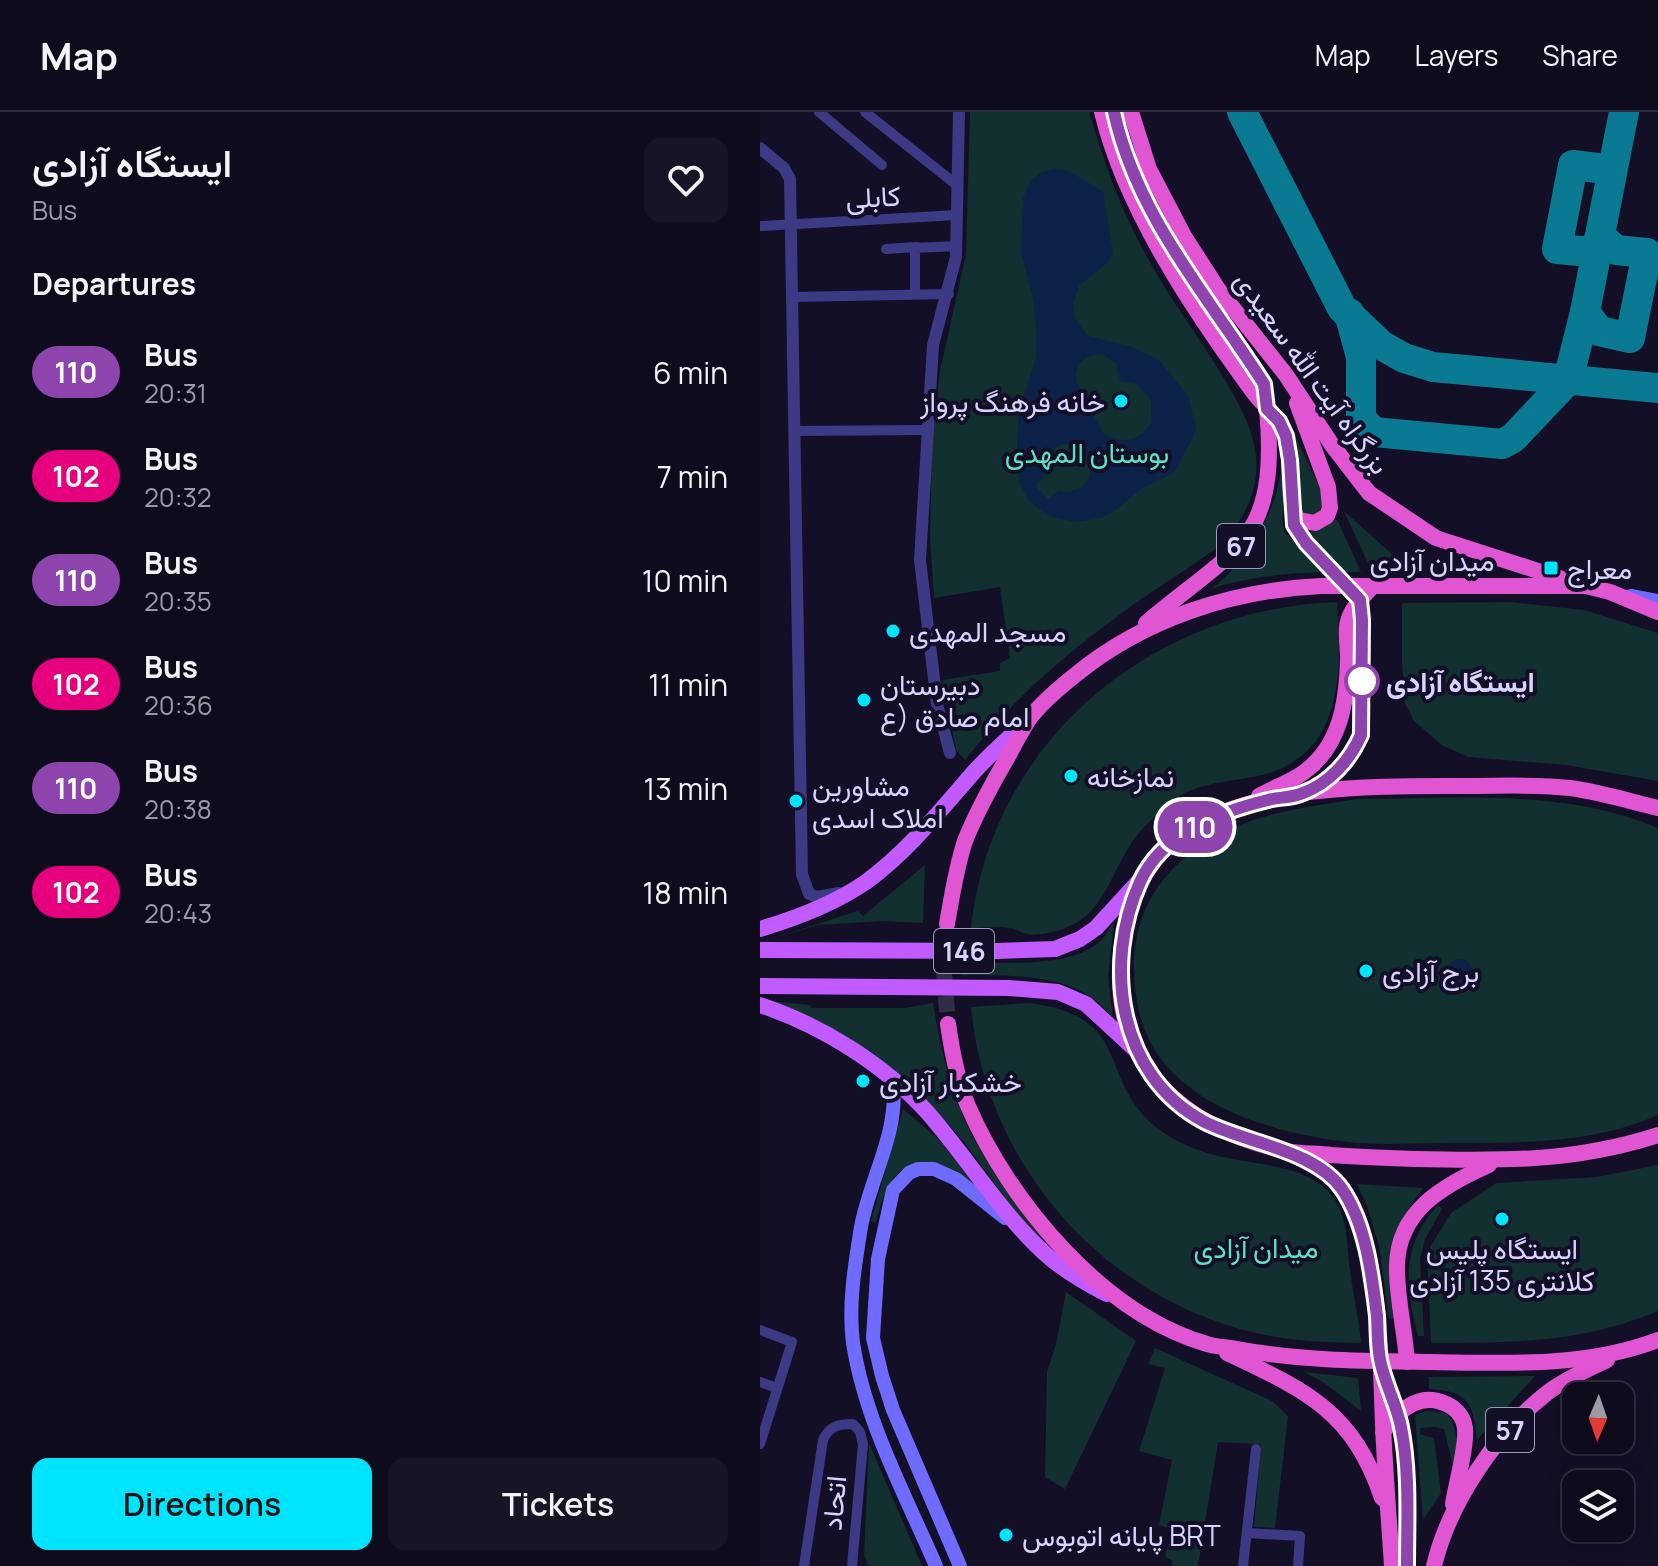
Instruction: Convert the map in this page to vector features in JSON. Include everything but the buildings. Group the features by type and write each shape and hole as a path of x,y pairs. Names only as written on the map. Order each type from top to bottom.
{"highway":[{"name":"بزرگراه آیت الله سعیدی","path":"1102,112 1131,196 1154,239 1243,379 1279,421 1286,436 1290,460 1294,514 1307,524 1322,521 1327,516 1330,508 1328,487 1286,375"},
{"name":"بزرگراه آیت الله سعیدی","path":"1131,112 1149,169 1184,236 1218,289 1286,375 1332,445 1369,493 1436,538 1586,586"},
{"name":"67","path":"1130,637 1174,599 1202,581 1243,544 1262,506 1268,483 1267,409"},
{"path":"1373,586 1348,620 1344,706 1339,727 1318,758 1303,773 1179,836 1157,855 1141,879 1130,905 1120,961 1126,1017 1139,1053 1160,1087 1201,1120 1236,1136 1288,1151 1365,1158 1496,1162 1570,1156 1631,1144 1658,1135"},
{"name":"میدان آزادی","path":"947,924 965,842 1030,719 1082,669 1130,637 1185,612 1287,588 1586,586 1610,592 1658,612"},
{"path":"1231,810 1271,799 1369,786 1568,788 1658,808"},
{"path":"948,1024 953,1057 967,1104 991,1152 1036,1218 1121,1302 1157,1323 1295,1385 1346,1427 1373,1471 1389,1519"},
{"path":"1288,1151 1328,1174 1341,1188 1355,1216 1366,1253 1380,1362 1392,1566"},
{"path":"1407,1362 1397,1269 1403,1236 1413,1218 1436,1192 1496,1162"},
{"path":"1208,1344 1313,1361 1536,1363 1623,1352 1658,1340"},
{"name":"57","path":"1434,1566 1451,1517 1486,1457 1547,1393 1623,1352"},
{"path":"1383,1432 1395,1416 1416,1401 1435,1400 1457,1410 1465,1429 1451,1517"}],"main road":[{"path":"1610,592 1658,601"},
{"path":"760,929 820,907 854,889 889,864 991,754 1030,719"},
{"name":"146","path":"760,950 1055,949 1080,939 1096,928 1141,879"},
{"name":"146","path":"760,986 1009,988 1058,992 1086,1004 1139,1053"},
{"path":"760,1005 823,1034 892,1079 926,1110 1025,1233"},
{"path":"892,1079 895,1104 892,1122 861,1225 853,1286 853,1340 868,1403 936,1566"},
{"path":"960,1566 893,1410 873,1338 875,1280 882,1231 893,1190 909,1173 927,1168 941,1171 956,1179 1025,1233 1070,1272 1121,1302"},
{"path":"861,1225 882,1231"},
{"path":"896,1473 918,1465"}],"street":[{"path":"819,112 882,165"},
{"path":"865,112 958,186"},
{"path":"950,753 937,704 920,560 933,345 949,294 957,246 959,112"},
{"path":"760,148 788,173 803,879 806,892 813,896 854,889"},
{"name":"کابلی","path":"760,226 957,215"},
{"path":"886,249 957,246"},
{"path":"915,294 914,252 917,247"},
{"path":"792,297 949,294"},
{"path":"795,431 926,430"},
{"path":"760,1330 792,1342 761,1437"},
{"path":"760,1382 777,1388"},
{"name":"اتحاد","path":"804,1566 826,1433 836,1425 853,1424 860,1432 863,1444 852,1566"},
{"path":"1243,1566 1256,1449"},
{"path":"1247,1533 1300,1536 1298,1566"}],"green space":[{"name":"بوستان المهدی","path":"970,112 1089,112 1113,184 1136,236 1160,280 1238,403 1255,448 1256,470 1252,494 1241,518 1223,543 1100,629 1058,663 1000,719 965,760 956,750 942,680 1000,671 1000,663 1010,658 1000,587 934,598 930,538 932,436 940,371 966,254"},
{"path":"1292,429 1323,495 1319,516 1303,514 1298,502 1299,466"},
{"path":"1282,467 1286,501 1282,517 1284,532 1326,572 1267,576 1210,589 1231,571 1262,527 1276,493"},
{"path":"1344,511 1414,574 1372,572"},
{"path":"1337,519 1361,572 1339,572 1304,535"},
{"path":"1337,602 1337,685 1321,734 1305,753 1283,768 1191,790 1173,801 1138,834 1092,910 1064,929 1037,935 1004,927 971,928 985,860 1011,799 1047,744 1093,697 1146,658 1205,629 1270,610"},
{"path":"1509,602 1584,610 1658,633 1658,781 1566,765 1469,757 1443,746 1414,721 1405,703 1402,603"},
{"path":"1509,798 1548,801 1622,815 1658,828 1658,1115 1608,1132 1555,1140 1358,1143 1294,1133 1249,1119 1209,1100 1168,1068 1145,1032 1135,987 1134,959 1138,933 1157,888 1191,853 1238,826 1281,812 1357,799"},
{"path":"925,865 923,923 883,921 818,925 771,939 858,911 863,916"},
{"path":"1114,922 1108,977 1113,1019 1099,1003 1064,984 1023,977 961,975 961,962 1036,962 1074,955 1103,938"},
{"path":"760,1000 810,1005 811,1008 905,1008 933,1003 954,1094 967,1124 1002,1185 1057,1256 1025,1225 964,1142 924,1097 899,1075"},
{"name":"میدان آزادی","path":"1030,1003 1063,1010 1086,1022 1110,1052 1138,1109 1164,1133 1206,1152 1305,1175 1327,1190 1343,1218 1361,1343 1300,1340 1240,1329 1187,1310 1138,1283 1094,1249 1056,1209 1024,1164 998,1115 981,1063 971,1007"},
{"path":"903,1109 936,1137 1001,1211 934,1164 921,1162 910,1164 893,1178 882,1200 876,1223 871,1221"},
{"path":"1658,1165 1658,1311 1601,1330 1546,1339 1431,1343 1427,1252 1451,1213 1496,1183 1597,1177"},
{"path":"1357,1184 1423,1188 1402,1222 1392,1249 1390,1279 1393,1318 1389,1319 1379,1246"},
{"path":"1438,1205 1442,1209 1425,1239 1420,1259 1424,1336 1418,1336 1410,1300 1409,1267 1417,1236"},
{"path":"1066,1292 1136,1341 1065,1489 1045,1477 1047,1372"},
{"path":"1155,1348 1272,1401 1288,1416 1275,1528 1254,1527 1261,1444 1218,1442 1198,1566 1172,1566 1172,1560 1165,1557 1172,1529 1159,1525 1172,1460 1139,1451 1165,1368 1148,1364"},
{"path":"1304,1372 1358,1378 1361,1411 1323,1382"},
{"path":"1535,1376 1477,1440 1471,1408 1466,1401 1453,1393 1429,1389 1429,1377"},
{"path":"1427,1411 1446,1413 1451,1419 1456,1433 1456,1448 1454,1471 1444,1429 1420,1428 1420,1434 1434,1438 1441,1493 1423,1520 1415,1415"},
{"path":"869,1443 922,1566 869,1566 864,1555"}],"water":[{"path":"1055,169 1069,171 1103,192 1113,253 1107,263 1079,286 1073,304 1075,318 1088,336 1132,347 1159,360 1188,396 1196,428 1173,473 1142,488 1116,510 1101,518 1076,522 1048,516 1028,500 1019,482 1016,460 1019,410 1036,358 1037,338 1033,299 1021,252 1023,198 1031,180 1042,172","holes":["1101,354 1116,363 1120,381 1137,384 1151,400 1151,422 1142,434 1130,440 1103,433 1093,414 1095,399 1086,395 1077,381 1076,374 1084,360","1063,444 1081,448 1090,463 1090,473 1082,487 1068,492 1059,491 1048,499 1037,484 1045,476 1048,456"]},
{"path":"1460,959 1469,962 1472,971 1469,980 1460,983 1451,980 1448,971 1451,962"}],"taxiway":[{"path":"1242,112 1342,308 1381,345 1404,358 1433,367 1658,388"},
{"path":"1349,313 1361,357 1361,419 1374,432 1502,444 1513,438 1568,380 1585,312 1624,112"},
{"path":"1585,312 1599,331 1630,338 1647,253 1616,250 1601,237 1591,252 1557,249 1573,165 1605,169"}],"tunnel":[{"path":"947,924 944,972 948,1024"}],"bus line":[{"name":"110","path":"1114,112 1142,194 1155,219 1174,253 1264,384 1267,409 1279,421 1286,436 1294,525 1306,543 1360,600 1362,620 1361,735 1354,752 1328,778 1302,794 1231,810 1190,829 1157,855 1141,879 1130,905 1120,961 1122,999 1139,1053 1160,1087 1179,1104 1201,1120 1236,1136 1288,1151 1328,1174 1341,1188 1355,1216 1366,1253 1380,1362 1401,1427 1407,1566"}],"place":[{"name":"خانه فرهنگ پرواز","path":"1121,401"},
{"name":"معراج","path":"1551,568"},
{"name":"مسجد المهدی","path":"893,631"},
{"name":"ایستگاه آزادی","path":"1362,681"},
{"name":"دبیرستان امام صادق (ع","path":"864,700"},
{"name":"نمازخانه","path":"1071,776"},
{"name":"مشاورین املاک اسدی","path":"796,801"},
{"name":"برج آزادی","path":"1366,971"},
{"name":"خشکبار آزادی","path":"863,1081"},
{"name":"ایستگاه پلیس کلانتری 135 آزادی","path":"1502,1219"},
{"name":"پایانه اتوبوس BRT","path":"1006,1535"}]}
